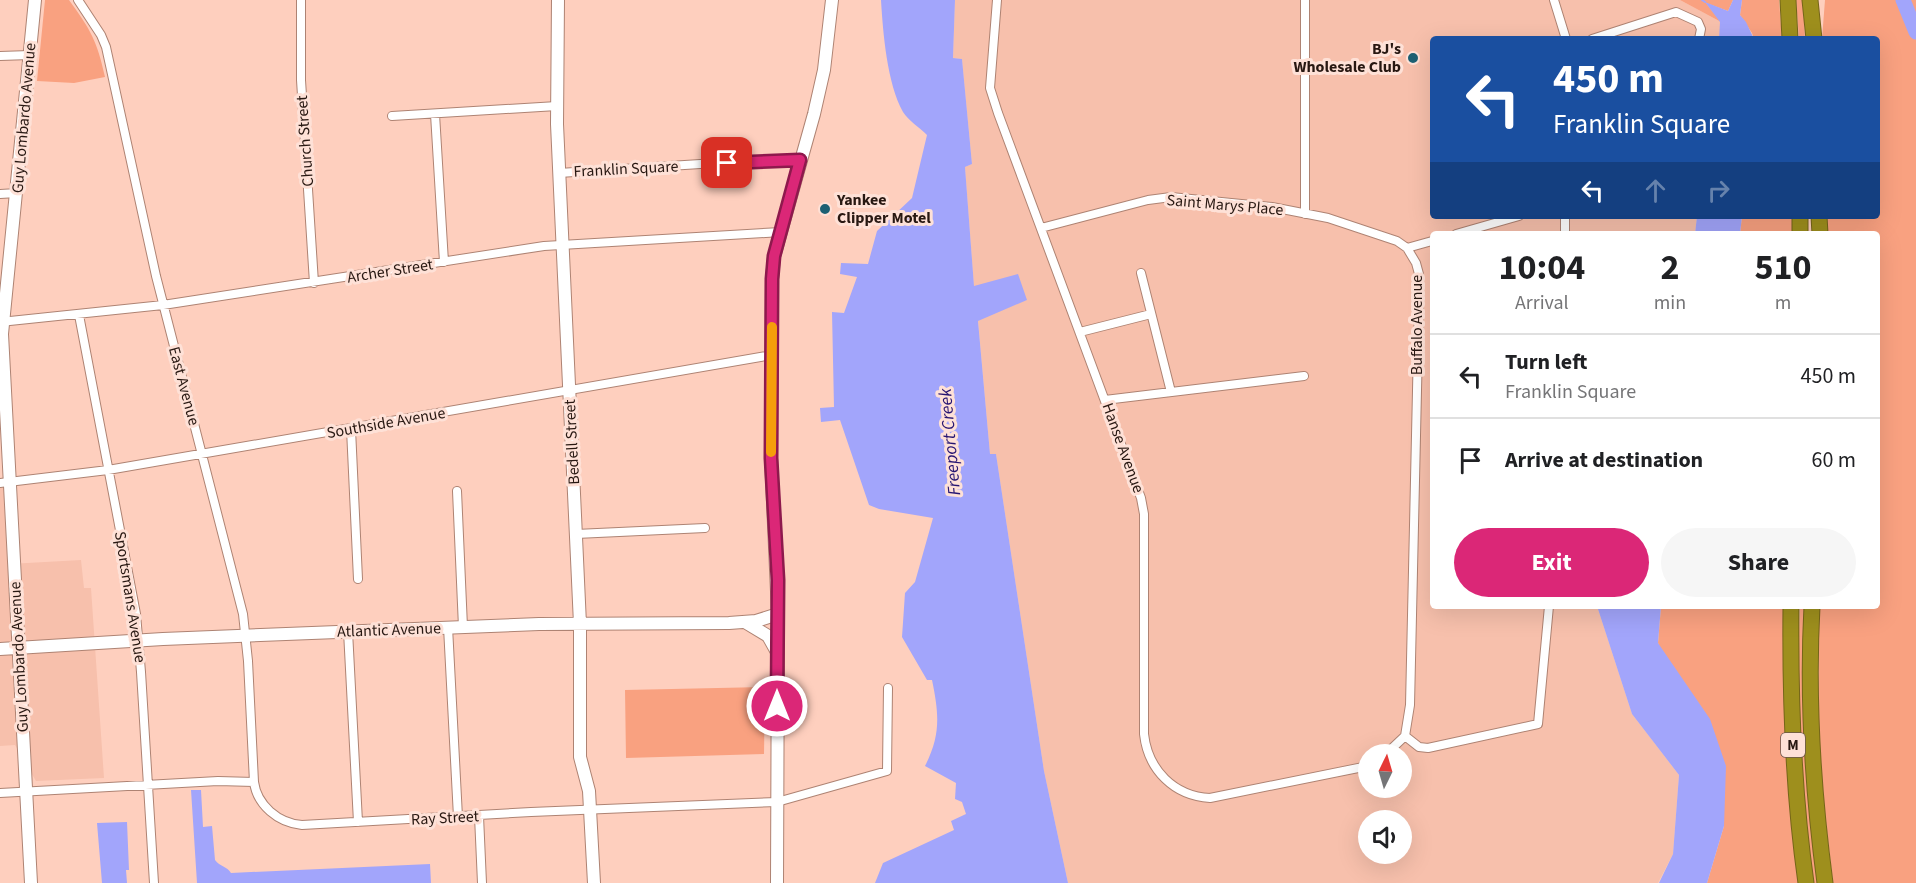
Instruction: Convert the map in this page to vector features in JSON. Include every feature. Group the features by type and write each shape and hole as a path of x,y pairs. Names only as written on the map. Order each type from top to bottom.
{"highway":[{"path":"1788,0 1790,36"},
{"path":"1810,0 1813,34"},
{"path":"1813,34 1820,0"},
{"name":"M","path":"1791,609 1790,654 1794,763 1806,883"},
{"name":"M","path":"1812,609 1810,671 1812,731 1825,883"}],"street":[{"name":"Guy Lombardo Avenue","path":"31,883 19,648 5,483 2,322 35,0"},
{"name":"East Avenue","path":"78,0 101,34 106,46 163,306 243,614 254,782"},
{"name":"Church Street","path":"301,0 301,80 314,283"},
{"name":"Bedell Street","path":"558,0 557,106 580,624 580,757 589,791 594,883"},
{"path":"777,883 778,614 771,458 772,279 774,256 824,70 832,0"},
{"name":"Hanse Avenue","path":"997,0 990,88 1136,479 1144,514 1144,734 1148,754 1163,778 1176,789 1202,798 1227,796 1358,768"},
{"path":"1305,0 1305,214 1328,218 1397,241 1407,248 1430,242"},
{"path":"1554,0 1565,36"},
{"path":"1601,36 1676,12 1698,22 1701,29 1699,36"},
{"path":"0,56 30,55"},
{"path":"392,116 557,106"},
{"path":"435,114 444,262"},
{"name":"Franklin Square","path":"559,173 800,160"},
{"path":"0,194 17,193"},
{"name":"Saint Marys Place","path":"1041,228 1148,200 1171,197 1272,207 1305,214"},
{"path":"1466,231 1508,219"},
{"name":"Archer Street","path":"2,322 163,306 544,246 781,232"},
{"name":"Buffalo Avenue","path":"1405,736 1410,705 1419,300 1419,274 1416,263 1407,248"},
{"path":"1141,273 1171,392"},
{"path":"1080,332 1151,314"},
{"name":"Sportsmans Avenue","path":"79,315 136,614 154,883"},
{"name":"Southside Avenue","path":"5,483 108,470 772,355"},
{"path":"1105,400 1304,376"},
{"path":"351,429 358,579"},
{"path":"457,491 463,627"},
{"path":"576,534 705,528"},
{"path":"1397,744 1405,736 1419,747 1428,748 1538,724 1549,609"},
{"name":"Atlantic Avenue","path":"0,649 138,640 448,627 744,622 778,614"},
{"path":"744,622 763,631 778,654"},
{"path":"448,627 458,817"},
{"path":"348,631 358,822"},
{"name":"Ray Street","path":"254,782 259,800 275,815 286,821 302,825 777,802 887,771 888,688"},
{"path":"0,793 218,781 254,782"},
{"path":"479,816 482,883"}],"shaded area":[{"path":"45,0 69,0 92,36 105,77 74,83 37,81"},
{"path":"955,0 1680,0 1721,22 1719,36 1430,36 1430,219 1697,219 1695,231 1430,231 1430,609 1598,609 1632,714 1679,775 1673,854 1658,883 1068,883 1044,771 996,454 990,454 978,320 1026,300 974,287 965,167 972,164 962,59 953,58"},
{"path":"1680,0 1733,0 1728,11 1706,3 1721,22"},
{"path":"1742,0 1779,0 1782,36 1753,36 1740,15"},
{"path":"1796,0 1803,0 1805,36 1799,36"},
{"path":"1825,0 1916,0 1916,883 1833,883 1821,779 1818,706 1819,609 1880,609 1880,231 1827,231 1827,219 1880,219 1880,36 1822,36"},
{"path":"1742,219 1793,219 1793,231 1740,231"},
{"path":"5,487 9,564 81,560 84,588 91,588 104,778 36,781 15,745 0,746 0,488"},
{"path":"1661,609 1785,609 1787,745 1798,883 1707,883 1724,826 1658,643"},
{"path":"1800,609 1805,609 1819,883 1813,883 1804,814 1798,675"},
{"path":"765,687 764,754 626,758 625,690"}],"water":[{"name":"Freeport Creek","path":"881,0 955,0 953,58 962,59 972,164 965,167 974,286 1018,274 1027,300 978,321 990,454 996,454 1044,771 1068,883 875,883 883,863 954,830 951,821 966,814 962,802 955,799 956,783 925,766 934,744 937,724 932,680 927,680 902,637 905,593 915,582 933,518 879,509 869,505 840,420 821,422 820,408 834,407 832,312 844,313 857,277 840,274 841,263 868,264 877,231 912,198 927,135 905,115 893,87 887,58"},
{"path":"1733,0 1742,0 1740,15 1753,36 1719,36 1720,22 1705,2 1728,11"},
{"path":"1697,219 1742,219 1740,231 1695,231"},
{"path":"1598,609 1661,609 1658,643 1710,719 1726,766 1724,826 1707,883 1659,883 1673,854 1679,775 1632,714"},
{"path":"191,790 201,790 203,827 212,826 215,860 231,873 430,864 431,883 197,883"},
{"path":"127,822 129,870 126,870 127,883 102,883 97,823"}],"waterway":[{"path":"1903,0 1916,32"}],"slow traffic":[{"path":"771,452 772,327"}],"place":[{"name":"BJ's Wholesale Club","path":"1413,58"},
{"name":"Yankee Clipper Motel","path":"825,209"}],"route":[{"path":"727,163 800,160 774,256 772,279 771,458 778,580 777,706"}]}
